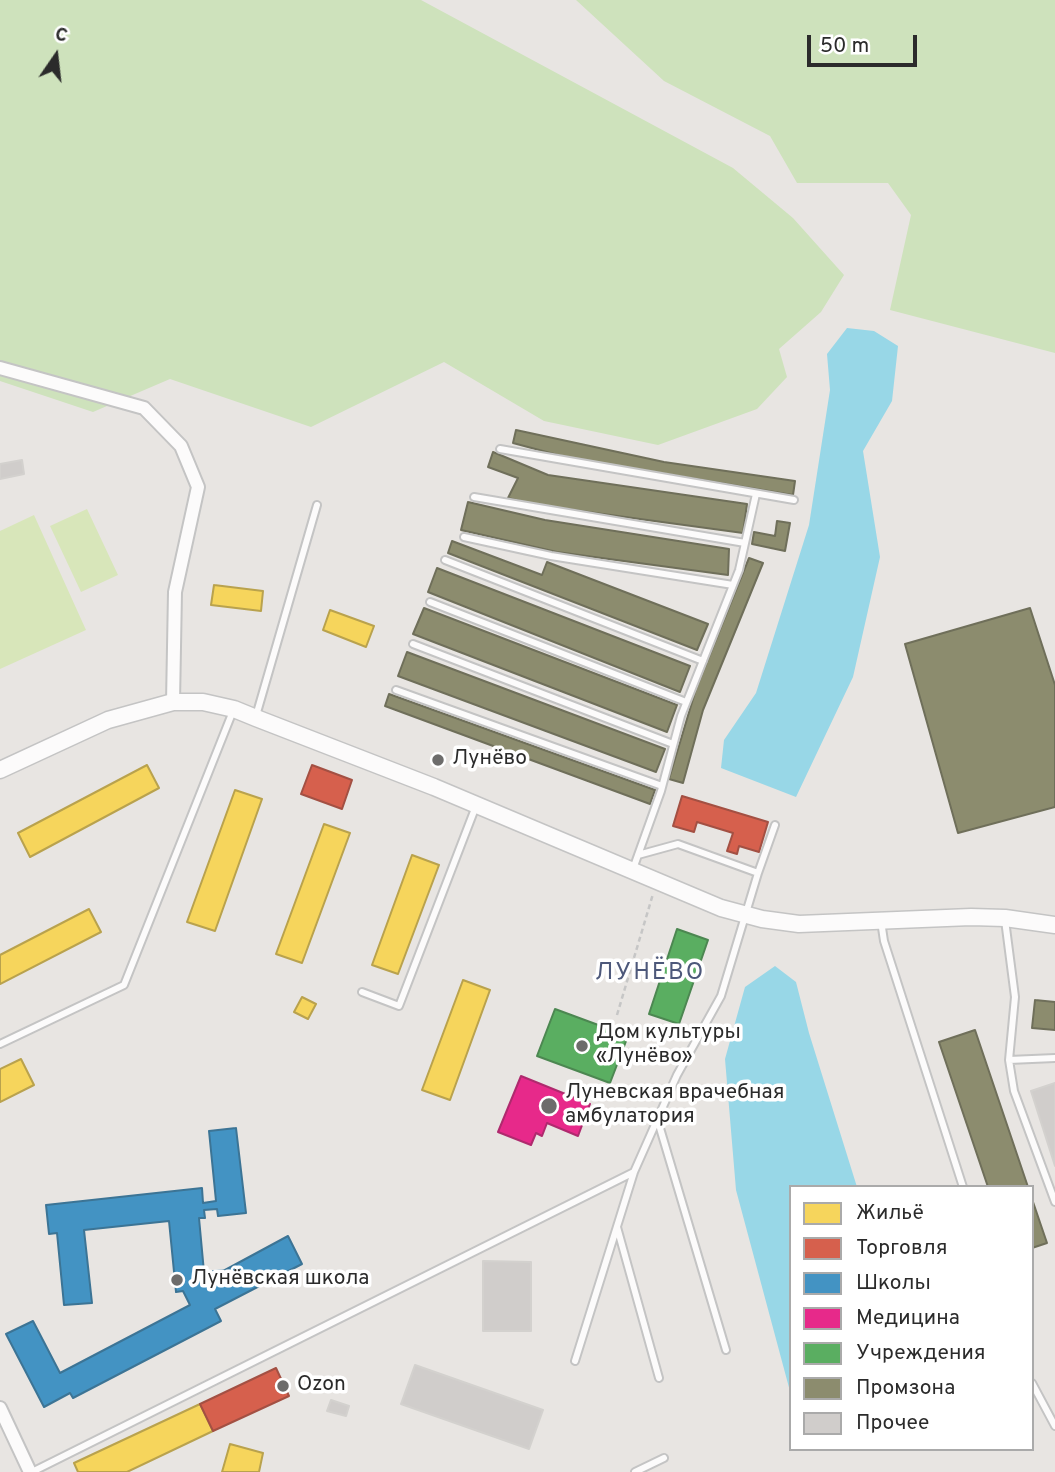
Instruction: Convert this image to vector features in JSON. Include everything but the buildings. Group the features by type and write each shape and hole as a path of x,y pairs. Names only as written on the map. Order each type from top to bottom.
{"street":[{"path":"0,368 144,408 181,446 198,487 175,592 173,702"},
{"path":"0,770 108,720 173,702 203,702 234,709 476,806 635,863 657,882 744,915 799,923 971,916 1055,925"},
{"path":"0,1408 31,1472"}],"lane":[{"path":"500,449 794,500"},
{"path":"635,863 662,786 686,702 733,585 756,494"},
{"path":"474,497 745,543"},
{"path":"256,718 317,505"},
{"path":"464,537 551,556 733,585"},
{"path":"445,560 703,661"},
{"path":"430,602 686,702"},
{"path":"413,644 673,744"},
{"path":"396,690 662,786"},
{"path":"0,1044 124,985 234,709"},
{"path":"362,992 399,1006 476,806"},
{"path":"575,1361 634,1172 677,1075 721,996 744,915 775,825"},
{"path":"635,863 678,844 758,873"},
{"path":"1005,918 1015,997 1009,1060 1014,1091 1055,1202"},
{"path":"880,920 884,941 962,1185"},
{"path":"1009,1060 1055,1058"},
{"path":"657,1118 726,1350"},
{"path":"31,1472 634,1172"},
{"path":"617,1226 659,1378"},
{"path":"1034,1387 1055,1426"},
{"path":"635,1472 664,1458"}],"path":[{"path":"617,1015 657,882"}],"green space":[{"path":"0,0 421,0 733,168 793,218 844,275 821,312 779,349 787,377 757,409 658,445 544,421 444,362 311,427 170,379 93,412 0,381"},
{"path":"576,0 1055,0 1055,353 890,310 911,215 888,183 797,183 770,136 664,81"},
{"path":"87,509 118,575 81,592 50,526"},
{"path":"34,515 86,630 0,669 0,531"}],"water":[{"path":"847,328 874,331 898,346 892,401 863,451 880,557 853,677 796,797 721,768 724,740 756,693 809,525 830,390 827,354"},
{"path":"775,966 796,982 856,1185 789,1185 789,1388 736,1190 725,1059 745,987"}],"place":[{"name":"Лунёво","path":"438,760"},
{"name":"Дом культуры «Лунёво»","path":"582,1046"},
{"name":"Луневская врачебная амбулатория","path":"549,1106"},
{"name":"Лунёвская школа","path":"177,1280"},
{"name":"Ozon","path":"283,1386"}],"district":[{"name":"ЛУНЁВО","path":"650,974"}]}
